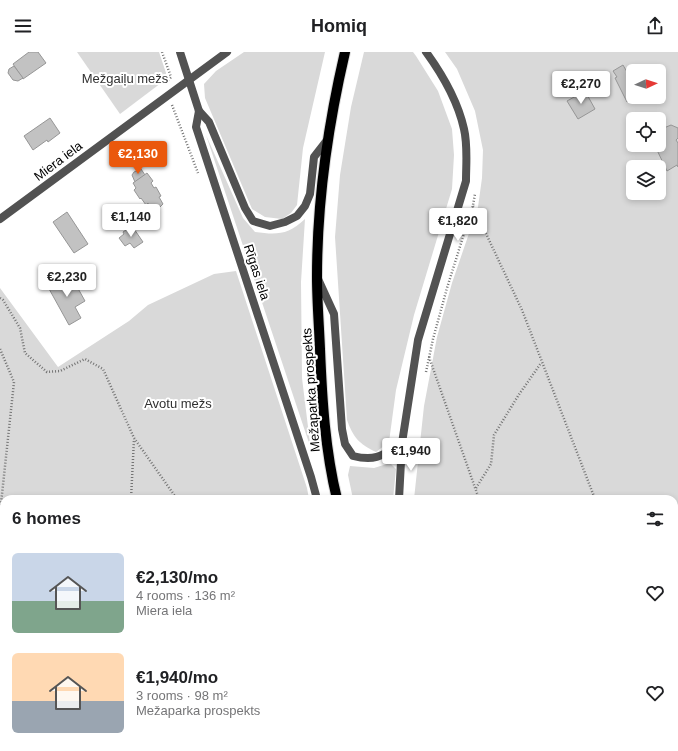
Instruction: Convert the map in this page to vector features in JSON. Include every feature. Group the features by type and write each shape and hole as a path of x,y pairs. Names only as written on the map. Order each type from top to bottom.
{"main road":[{"name":"Mežaparka prospekts","path":"336,495 330,470 321,377 317,278 321,197 328,138 345,52"}],"street":[{"name":"Rīgas iela","path":"180,52 198,111 196,127 316,495"},
{"name":"Miera iela","path":"0,220 168,96 189,78 227,52"},
{"path":"399,495 402,443 418,340 466,181 464,130 457,108 447,86 426,52"},
{"name":"Mežaparka prospekts","path":"198,111 209,122 245,208 253,221 270,226 285,222 297,216 305,206 310,194 314,157 328,138"},
{"name":"Mežaparka prospekts","path":"317,278 334,314 342,429 345,444 353,456 366,460 381,457 402,443"}],"path":[{"path":"162,52 171,77 166,84 168,96"},
{"path":"473,206 522,310 541,363 593,495"},
{"path":"0,298 3,300 20,328 25,353 47,372 60,371 85,358 103,369 134,438 174,495"},
{"path":"0,349 14,382 2,495"},
{"path":"429,356 478,495"},
{"path":"475,488 491,464 494,435 518,396 541,363"},
{"path":"130,495 134,438"}],"green space":[{"name":"Mežgaiļu mežs","path":"77,52 159,52 166,73 165,80 120,114"},
{"path":"244,52 325,52 303,148 297,205 291,213 282,219 265,217 252,209 205,98 204,84 216,71"},
{"path":"364,52 413,52 438,91 452,129 454,155 452,189 414,315 396,390 389,442 376,452 365,446 357,439 347,420 335,237 340,175 351,107"},
{"path":"445,52 678,52 678,495 414,495 424,406 437,337 452,283 478,207 482,178 483,150 475,111 457,69"},
{"path":"206,135 243,218 255,232 282,233 293,228 305,219 301,282 302,378 310,443 309,443"},
{"name":"Avotu mežs","path":"236,271 308,495 0,495 0,288 58,367 129,321 148,305 214,274"},
{"path":"390,463 396,469 393,495 352,495 348,475 350,466 374,468"}],"building":[{"path":"29,52 38,52 46,63 23,79 13,64"},
{"path":"623,65 626,70 626,100 615,78 617,77 613,71"},
{"path":"14,66 23,78 18,81 13,80 8,73 9,69"},
{"path":"585,91 595,109 578,119 567,101"},
{"path":"50,118 60,133 48,142 47,140 33,150 24,136"},
{"path":"671,125 678,128 678,138 676,140 678,143 678,167 677,165 667,171 666,160 662,160 658,152 666,152 666,127"},
{"path":"141,169 145,175 135,182 132,175 134,172"},
{"path":"147,173 153,181 151,183 154,188 156,187 161,196 159,197 163,204 152,210 148,203 146,205 141,198 140,199 134,190 136,188 133,183"},
{"path":"67,212 88,244 74,253 53,222"},
{"path":"132,226 143,242 134,248 130,243 125,246 119,238 124,234 123,232"},
{"path":"70,274 85,301 75,307 81,318 69,325 48,287"}]}
